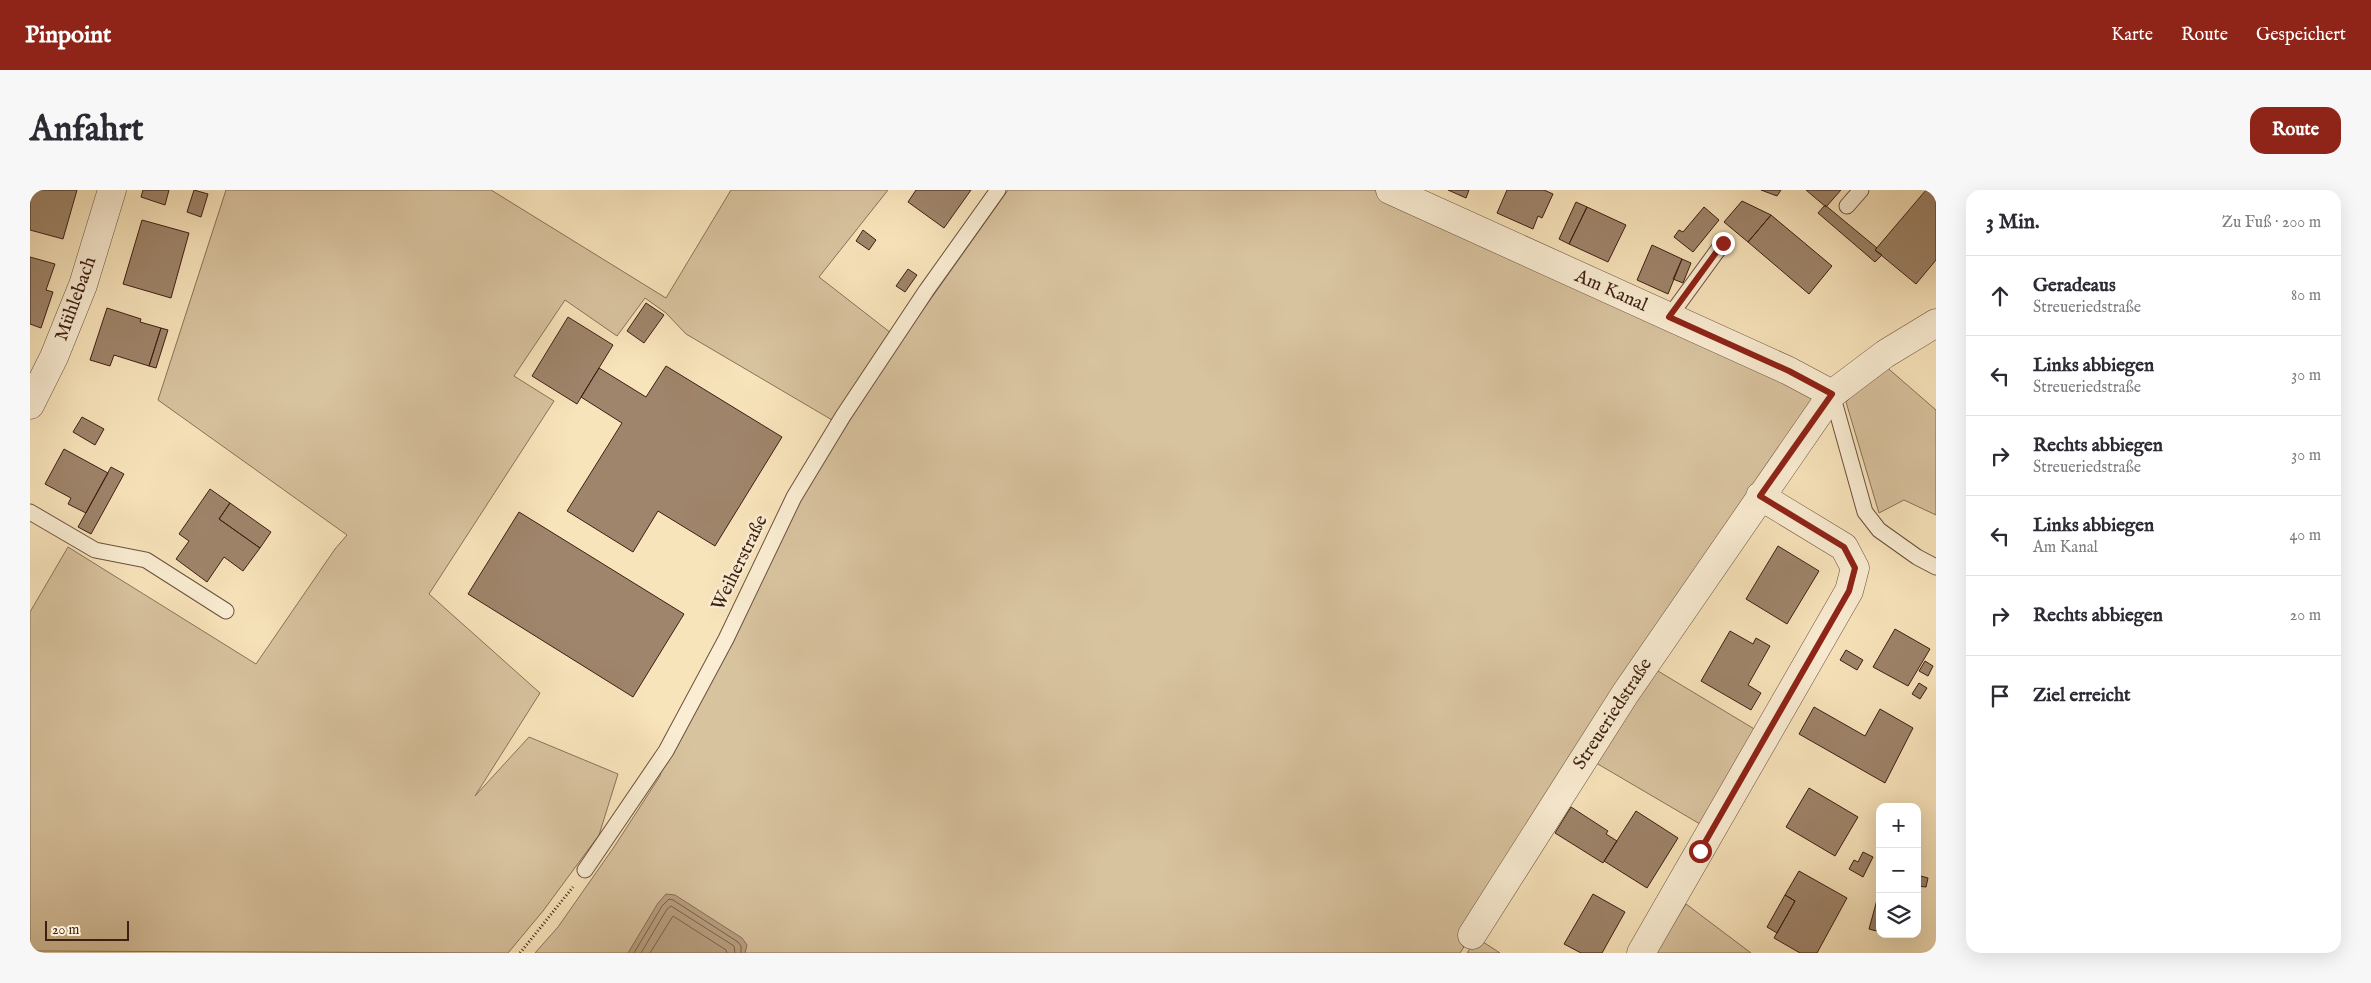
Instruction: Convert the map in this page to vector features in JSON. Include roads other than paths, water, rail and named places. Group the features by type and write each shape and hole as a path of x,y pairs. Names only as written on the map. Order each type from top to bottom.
{"street":[{"name":"Mühlebach","path":"30,405 54,357 83,285 112,190"},
{"name":"Am Kanal","path":"1390,190 1789,371 1832,394"},
{"name":"Streueriedstraße","path":"1472,935 1625,694 1832,394 1885,354 1936,323"},
{"path":"1641,953 1849,591 1855,568 1844,547 1760,496"}],"lane":[{"name":"Weiherstraße","path":"585,870 666,751 726,639 794,497 843,416 926,291 998,190"},
{"path":"1847,206 1861,190"},
{"path":"1669,317 1723,243"},
{"path":"1832,394 1865,512 1879,530 1917,557 1936,567"},
{"path":"30,512 95,550 146,560 226,611"}],"water":[{"path":"666,894 675,895 742,938 747,945 745,953 628,953 658,903"}]}
